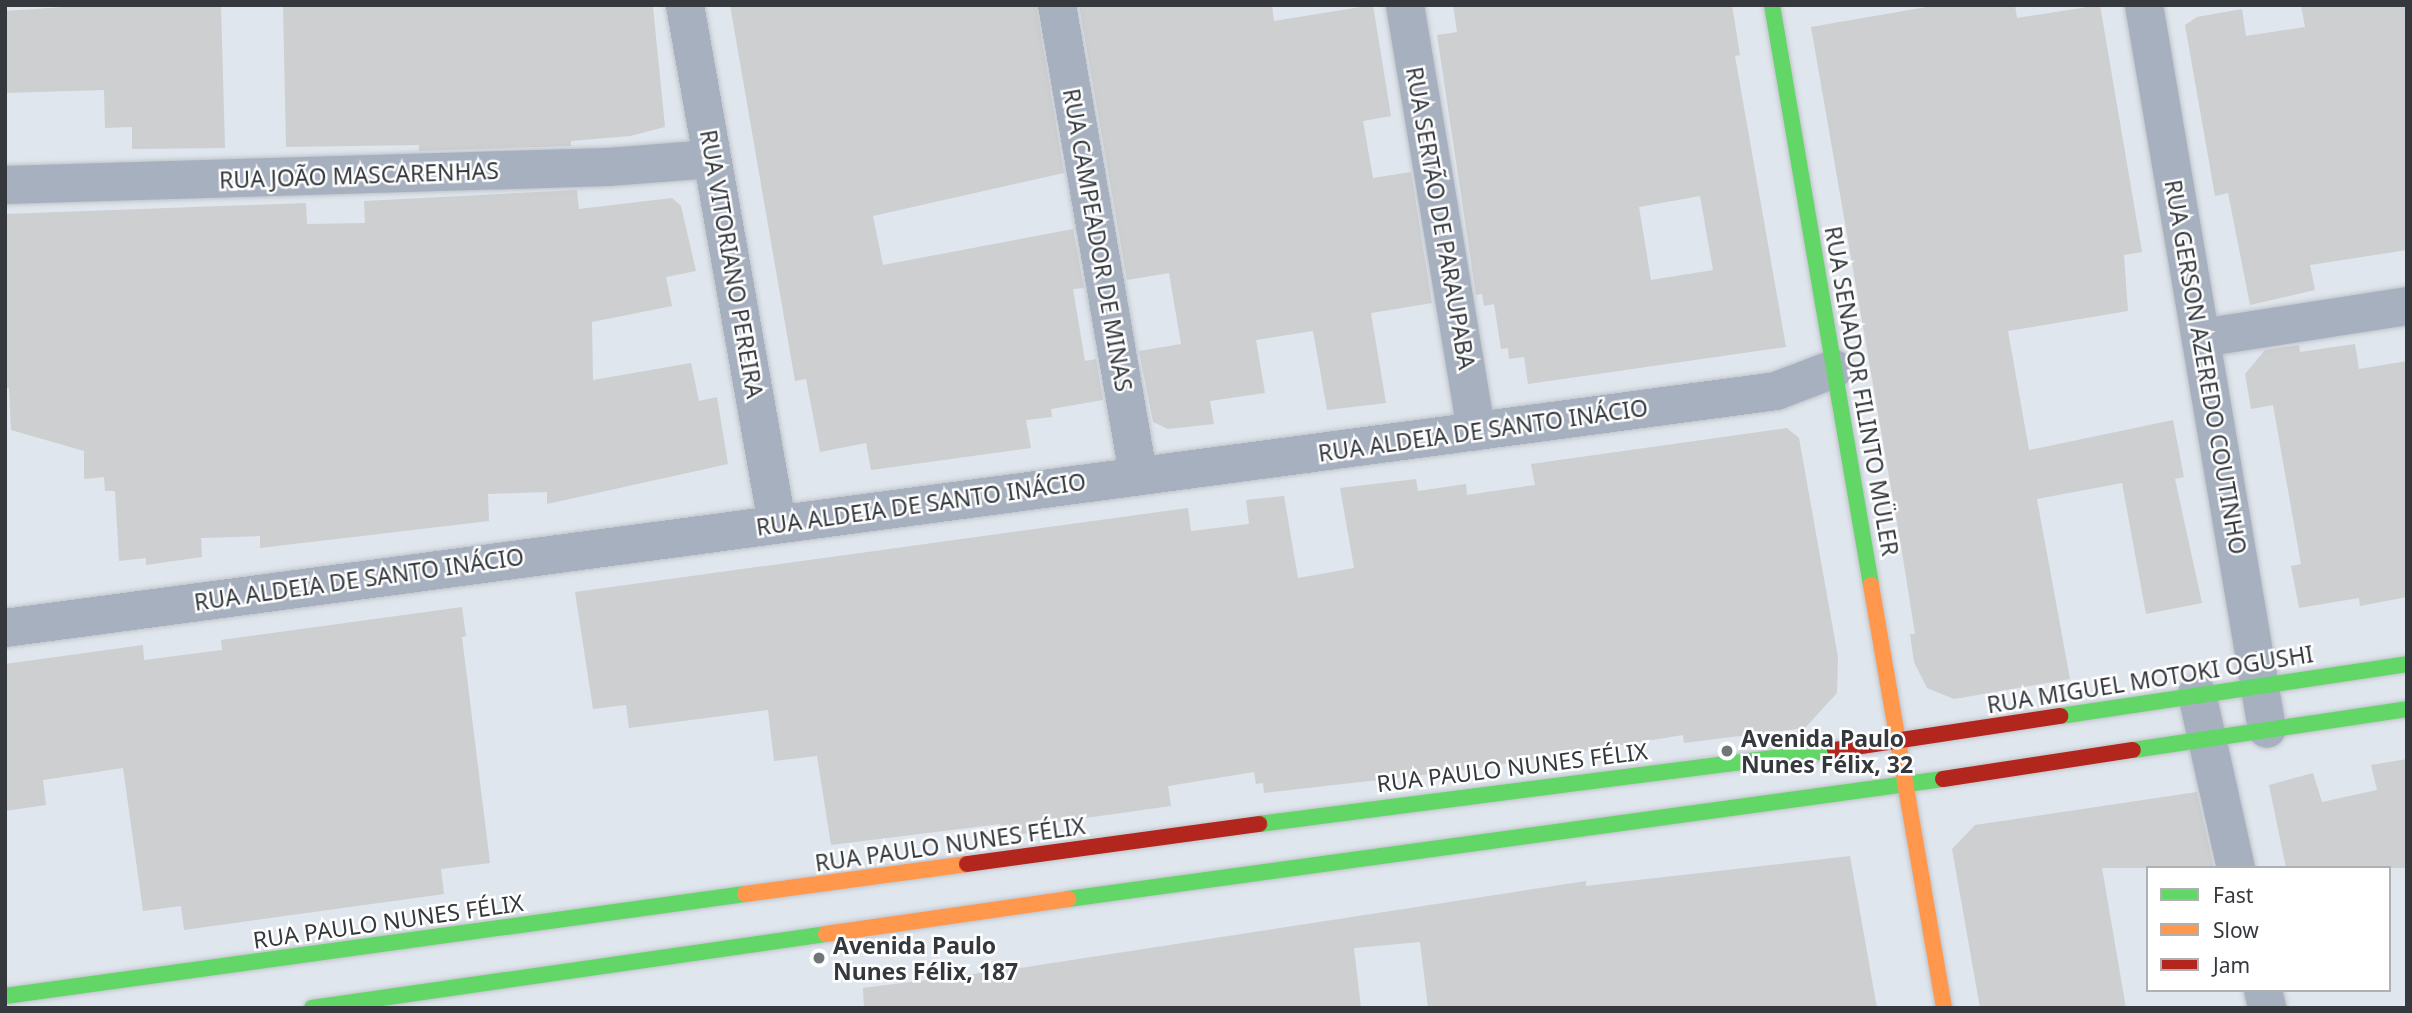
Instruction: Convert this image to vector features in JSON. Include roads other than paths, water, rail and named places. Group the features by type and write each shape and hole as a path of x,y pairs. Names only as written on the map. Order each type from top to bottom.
{"main road":[{"name":"RUA SENADOR FILINTO MÜLER","path":"1772,5 1908,784 1944,1008"},
{"name":"RUA MIGUEL MOTOKI OGUSHI","path":"1900,740 2407,664"},
{"path":"312,1008 1418,848 1908,784 2407,709"},
{"name":"RUA PAULO NUNES FÉLIX","path":"5,996 1900,740"}],"street":[{"name":"RUA VITORIANO PEREIRA","path":"685,5 777,523"},
{"name":"RUA CAMPEADOR DE MINAS","path":"1057,5 1138,475"},
{"name":"RUA SERTÃO DE PARAUPABA","path":"1405,5 1476,431"},
{"name":"RUA GERSON AZEREDO COUTINHO","path":"2144,5 2267,729"},
{"name":"RUA JOÃO MASCARENHAS","path":"5,185 608,167 712,159"},
{"path":"2201,338 2407,306"},
{"name":"RUA ALDEIA DE SANTO INÁCIO","path":"5,628 1776,391 1835,369"},
{"path":"2197,694 2236,866"}],"place":[{"name":"Avenida Paulo Nunes Félix, 32","path":"1727,751"},
{"name":"Avenida Paulo Nunes Félix, 187","path":"819,958"}]}
